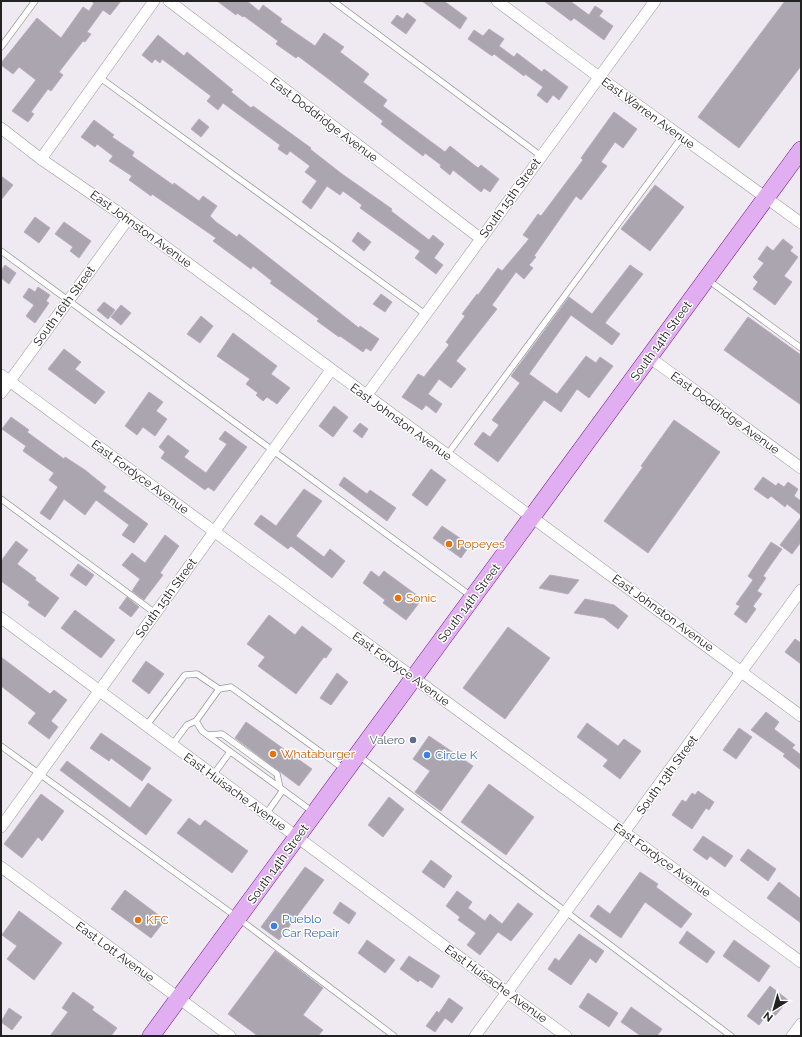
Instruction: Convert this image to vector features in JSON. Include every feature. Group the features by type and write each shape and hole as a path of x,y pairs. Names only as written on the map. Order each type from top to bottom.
{"main road":[{"name":"South 14th Street","path":"151,1036 801,150"}],"street":[{"path":"40,159 154,1"},
{"name":"East Doddridge Avenue","path":"169,1 480,238"},
{"name":"East Warren Avenue","path":"497,1 599,77 801,222"},
{"name":"South 15th Street","path":"366,396 480,238 655,1"},
{"name":"East Johnston Avenue","path":"1,128 40,159 128,219 801,716"},
{"name":"South 16th Street","path":"1,393 5,378 69,300 128,219"},
{"name":"East Doddridge Avenue","path":"649,357 801,468"},
{"name":"South 15th Street","path":"1,827 98,690 215,532 331,370"},
{"name":"East Fordyce Avenue","path":"5,378 801,962"},
{"name":"South 13th Street","path":"475,1036 801,590"},
{"name":"East Huisache Avenue","path":"1,618 566,1036"},
{"name":"East Lott Avenue","path":"1,867 230,1036"},
{"path":"792,1036 801,1024"}],"lane":[{"path":"1,47 35,1"},
{"path":"333,1 541,156"},
{"path":"100,77 425,314"},
{"path":"448,455 682,137"},
{"path":"1,251 473,598"},
{"path":"706,279 801,348"},
{"path":"1,499 156,612"},
{"path":"146,726 185,675 197,674 219,689"},
{"path":"172,745 187,725 196,721 219,689 230,687 346,771"},
{"path":"196,721 202,731 315,813"},
{"path":"208,735 222,734 277,774 281,789 266,814"},
{"path":"1,746 238,918 394,1036"},
{"path":"213,775 230,752"},
{"path":"357,755 731,1036"}],"building":[{"path":"91,1 121,1 110,15 103,10 87,32 91,34 85,42 83,41 59,72 63,75 51,91 48,89 31,112 34,114 28,122 12,111 36,80 19,67 13,74 1,65 1,63 37,18 61,38 83,7 89,11 94,3"},
{"path":"217,1 247,1 259,11 263,5 282,19 280,22 315,46 324,33 344,47 340,52 369,74 363,82 387,100 383,106 445,152 450,146 478,168 481,165 499,179 490,192 484,188 481,192 453,170 450,175 440,167 441,165 425,153 423,156 381,124 383,121 330,80 298,56 296,58 276,44 278,41 244,16 243,17 237,13 236,15"},
{"path":"422,1 444,1 467,18 460,29"},
{"path":"544,1 570,1 589,15 595,6 603,11 599,16 613,26 604,40 574,18 571,21"},
{"path":"785,1 801,1 801,66 739,148 698,117"},
{"path":"407,13 416,20 406,34 391,23 397,15 403,19"},
{"path":"489,29 504,39 499,46 514,57 517,53 542,72 544,69 568,87 559,100 553,95 547,103 537,95 543,87 525,74 524,76 494,54 492,56 468,39 474,30 483,36"},
{"path":"158,35 184,56 187,52 233,90 231,92 251,108 253,106 311,148 310,149 342,174 392,209 391,211 429,240 433,235 444,244 434,258 443,265 436,274 415,258 420,251 360,208 362,205 343,191 340,195 327,186 311,209 302,202 317,181 305,172 310,166 290,151 287,155 278,149 280,145 223,103 218,110 207,101 211,96 162,59 160,63 155,59 152,63 142,55"},
{"path":"614,112 637,129 623,148 615,142 601,162 607,166 581,200 576,196 534,256 536,257 529,265 533,268 524,279 516,272 492,305 497,309 456,361 466,369 451,388 439,379 428,394 442,404 436,413 426,405 422,410 402,397 418,374 424,377 449,345 446,342 465,316 462,314 477,294 478,295 498,268 502,271 529,239 523,235 538,214 541,216 583,160 581,158"},
{"path":"199,119 209,127 201,137 191,129"},
{"path":"94,120 114,135 112,137 134,152 132,156 173,185 174,183 199,201 203,196 217,206 210,216 216,222 237,237 239,234 359,328 360,326 379,339 371,351 366,348 363,352 340,336 339,337 317,321 319,319 270,283 272,281 253,266 251,269 213,241 216,238 129,180 132,176 109,161 113,156 97,144 95,147 81,137"},
{"path":"1,176 13,185 1,200"},
{"path":"655,185 684,207 650,251 621,229"},
{"path":"35,217 50,228 39,243 24,232"},
{"path":"64,222 91,241 79,258 70,251 73,247 55,234"},
{"path":"358,232 371,242 364,251 352,241"},
{"path":"783,239 793,247 790,251 798,257 784,276 792,282 775,305 753,289 758,282 753,277 764,263 758,259 767,246 773,251"},
{"path":"5,265 16,273 9,284 1,278 1,271"},
{"path":"630,265 643,274 605,323 620,334 612,345 571,315 529,374 557,394 586,356 596,363 600,357 613,366 589,398 577,389 561,412 544,400 498,462 474,444 483,432 490,437 499,425 492,420 520,383 511,376 569,297 592,314"},
{"path":"38,287 50,295 46,301 49,303 35,323 26,316 34,305 23,297 29,288 35,292"},
{"path":"381,294 392,302 385,312 373,304"},
{"path":"104,302 115,310 108,319 97,310"},
{"path":"121,305 131,313 121,325 111,317"},
{"path":"201,316 213,326 200,343 187,334"},
{"path":"748,317 801,355 801,405 724,350"},
{"path":"233,333 277,366 271,374 290,388 277,404 267,397 263,401 256,395 258,393 246,384 250,379 217,356"},
{"path":"64,349 81,362 75,369 105,392 95,404 48,369"},
{"path":"149,392 163,402 156,411 167,419 155,436 143,427 137,435 125,426"},
{"path":"334,406 348,417 333,437 319,426"},
{"path":"11,417 29,430 27,432 64,459 65,457 85,470 106,487 103,491 148,524 134,543 122,535 129,525 96,500 85,515 64,499 50,520 40,513 58,487 49,480 54,473 23,451 26,446 2,429"},
{"path":"674,420 720,452 648,553 604,521 643,467 641,466"},
{"path":"360,423 368,429 362,438 353,431"},
{"path":"225,431 247,447 214,491 208,487 205,490 161,458 165,452 159,447 168,435 189,451 184,457 206,473 227,444 219,439"},
{"path":"431,469 446,480 427,506 412,495"},
{"path":"344,477 367,494 370,490 396,508 387,521 339,485"},
{"path":"763,477 776,486 778,483 784,487 788,482 798,489 794,496 801,501 801,515 787,504 785,507 771,496 768,499 754,489"},
{"path":"304,489 322,501 296,536 324,557 330,549 345,561 332,578 291,546 288,549 254,524 261,515 276,526"},
{"path":"801,517 801,542 792,554 780,545"},
{"path":"442,526 470,545 461,558 433,538"},
{"path":"165,535 179,546 160,573 163,575 144,600 132,591 140,579 122,565 132,553 145,563"},
{"path":"16,541 28,550 17,564 59,598 45,617 28,605 30,602 1,581 1,561"},
{"path":"771,542 782,549 763,576 766,578 757,591 762,594 753,606 756,609 746,623 734,614 740,606 736,604 753,580 748,576"},
{"path":"78,564 94,575 86,586 70,575"},
{"path":"371,571 379,577 384,571 422,599 406,620 383,603 385,600 363,583"},
{"path":"550,575 579,580 568,594 539,588"},
{"path":"127,597 139,607 131,617 119,608"},
{"path":"585,599 614,605 628,616 618,629 604,618 574,613"},
{"path":"75,610 115,640 101,658 61,628"},
{"path":"269,615 295,635 302,626 332,649 326,658 324,657 296,694 258,666 265,657 247,644"},
{"path":"508,627 550,658 505,719 463,688"},
{"path":"795,639 801,643 801,664 785,652"},
{"path":"1,657 50,694 54,690 67,700 51,721 58,727 49,739 28,723 36,713 1,686"},
{"path":"146,661 164,674 149,694 132,681"},
{"path":"337,673 348,682 331,705 320,698"},
{"path":"766,712 779,722 774,729 795,745 792,748 801,755 801,770 783,756 785,754 751,730"},
{"name":"Whataburger","path":"246,722 312,769 299,786 235,738"},
{"path":"587,723 618,746 624,739 641,751 620,779 603,766 608,760 577,737"},
{"path":"739,728 752,737 736,759 723,750"},
{"path":"101,733 151,768 142,781 111,758 109,761 90,748"},
{"path":"429,736 473,766 441,811 415,792 430,771 413,759"},
{"path":"67,761 130,808 148,783 172,800 146,835 60,770"},
{"path":"489,784 534,817 506,855 461,822"},
{"path":"698,791 714,802 709,810 706,808 692,829 672,815 682,800 686,802 692,793 695,795"},
{"path":"41,794 64,811 42,841 38,837 22,858 4,844"},
{"path":"389,797 404,809 383,837 368,825"},
{"path":"189,818 200,826 205,820 248,851 232,873 177,833"},
{"path":"703,836 733,856 725,867 710,856 707,860 693,850"},
{"path":"748,849 776,869 768,881 740,860"},
{"path":"431,860 452,876 444,888 422,872"},
{"path":"305,867 324,880 279,940 261,927"},
{"path":"640,872 658,884 656,887 692,914 681,928 645,902 621,938 590,916 598,905 610,914"},
{"path":"779,882 801,899 801,923 767,898"},
{"path":"125,890 165,920 151,938 111,909"},
{"path":"457,891 472,902 468,908 485,921 490,914 502,924 518,903 533,914 511,941 498,932 480,955 467,945 476,933 458,920 460,917 446,906"},
{"path":"340,902 356,913 349,924 333,913"},
{"path":"19,911 62,943 34,980 7,959 17,946 2,935"},
{"path":"687,931 715,952 707,963 679,943"},
{"path":"579,934 604,951 596,963 590,958 571,985 548,969 555,958 559,961"},
{"path":"367,940 395,960 385,973 358,953"},
{"path":"734,940 770,966 759,982 723,956"},
{"path":"275,951 323,988 303,1015 323,1030 318,1036 258,1036 228,1014"},
{"path":"409,956 440,976 432,988 420,980 418,982 400,969"},
{"path":"770,986 788,1000 775,1016 769,1012 759,1025 747,1016"},
{"path":"73,992 94,1007 92,1010 117,1028 111,1036 50,1036 68,1012 62,1008"},
{"path":"588,993 618,1013 609,1027 579,1007"},
{"path":"449,998 463,1008 452,1023 445,1018 435,1032 426,1026 437,1011 439,1013"},
{"path":"631,1007 662,1029 657,1036 641,1036 621,1022"},
{"path":"9,1008 22,1017 12,1030 1,1022"}],"place":[{"name":"Popeyes","path":"449,544"},
{"name":"Sonic","path":"398,598"},
{"name":"Valero","path":"413,740"},
{"name":"Whataburger","path":"273,754"},
{"name":"Circle K","path":"427,755"},
{"name":"KFC","path":"138,920"},
{"name":"Pueblo Car Repair","path":"274,926"}]}
